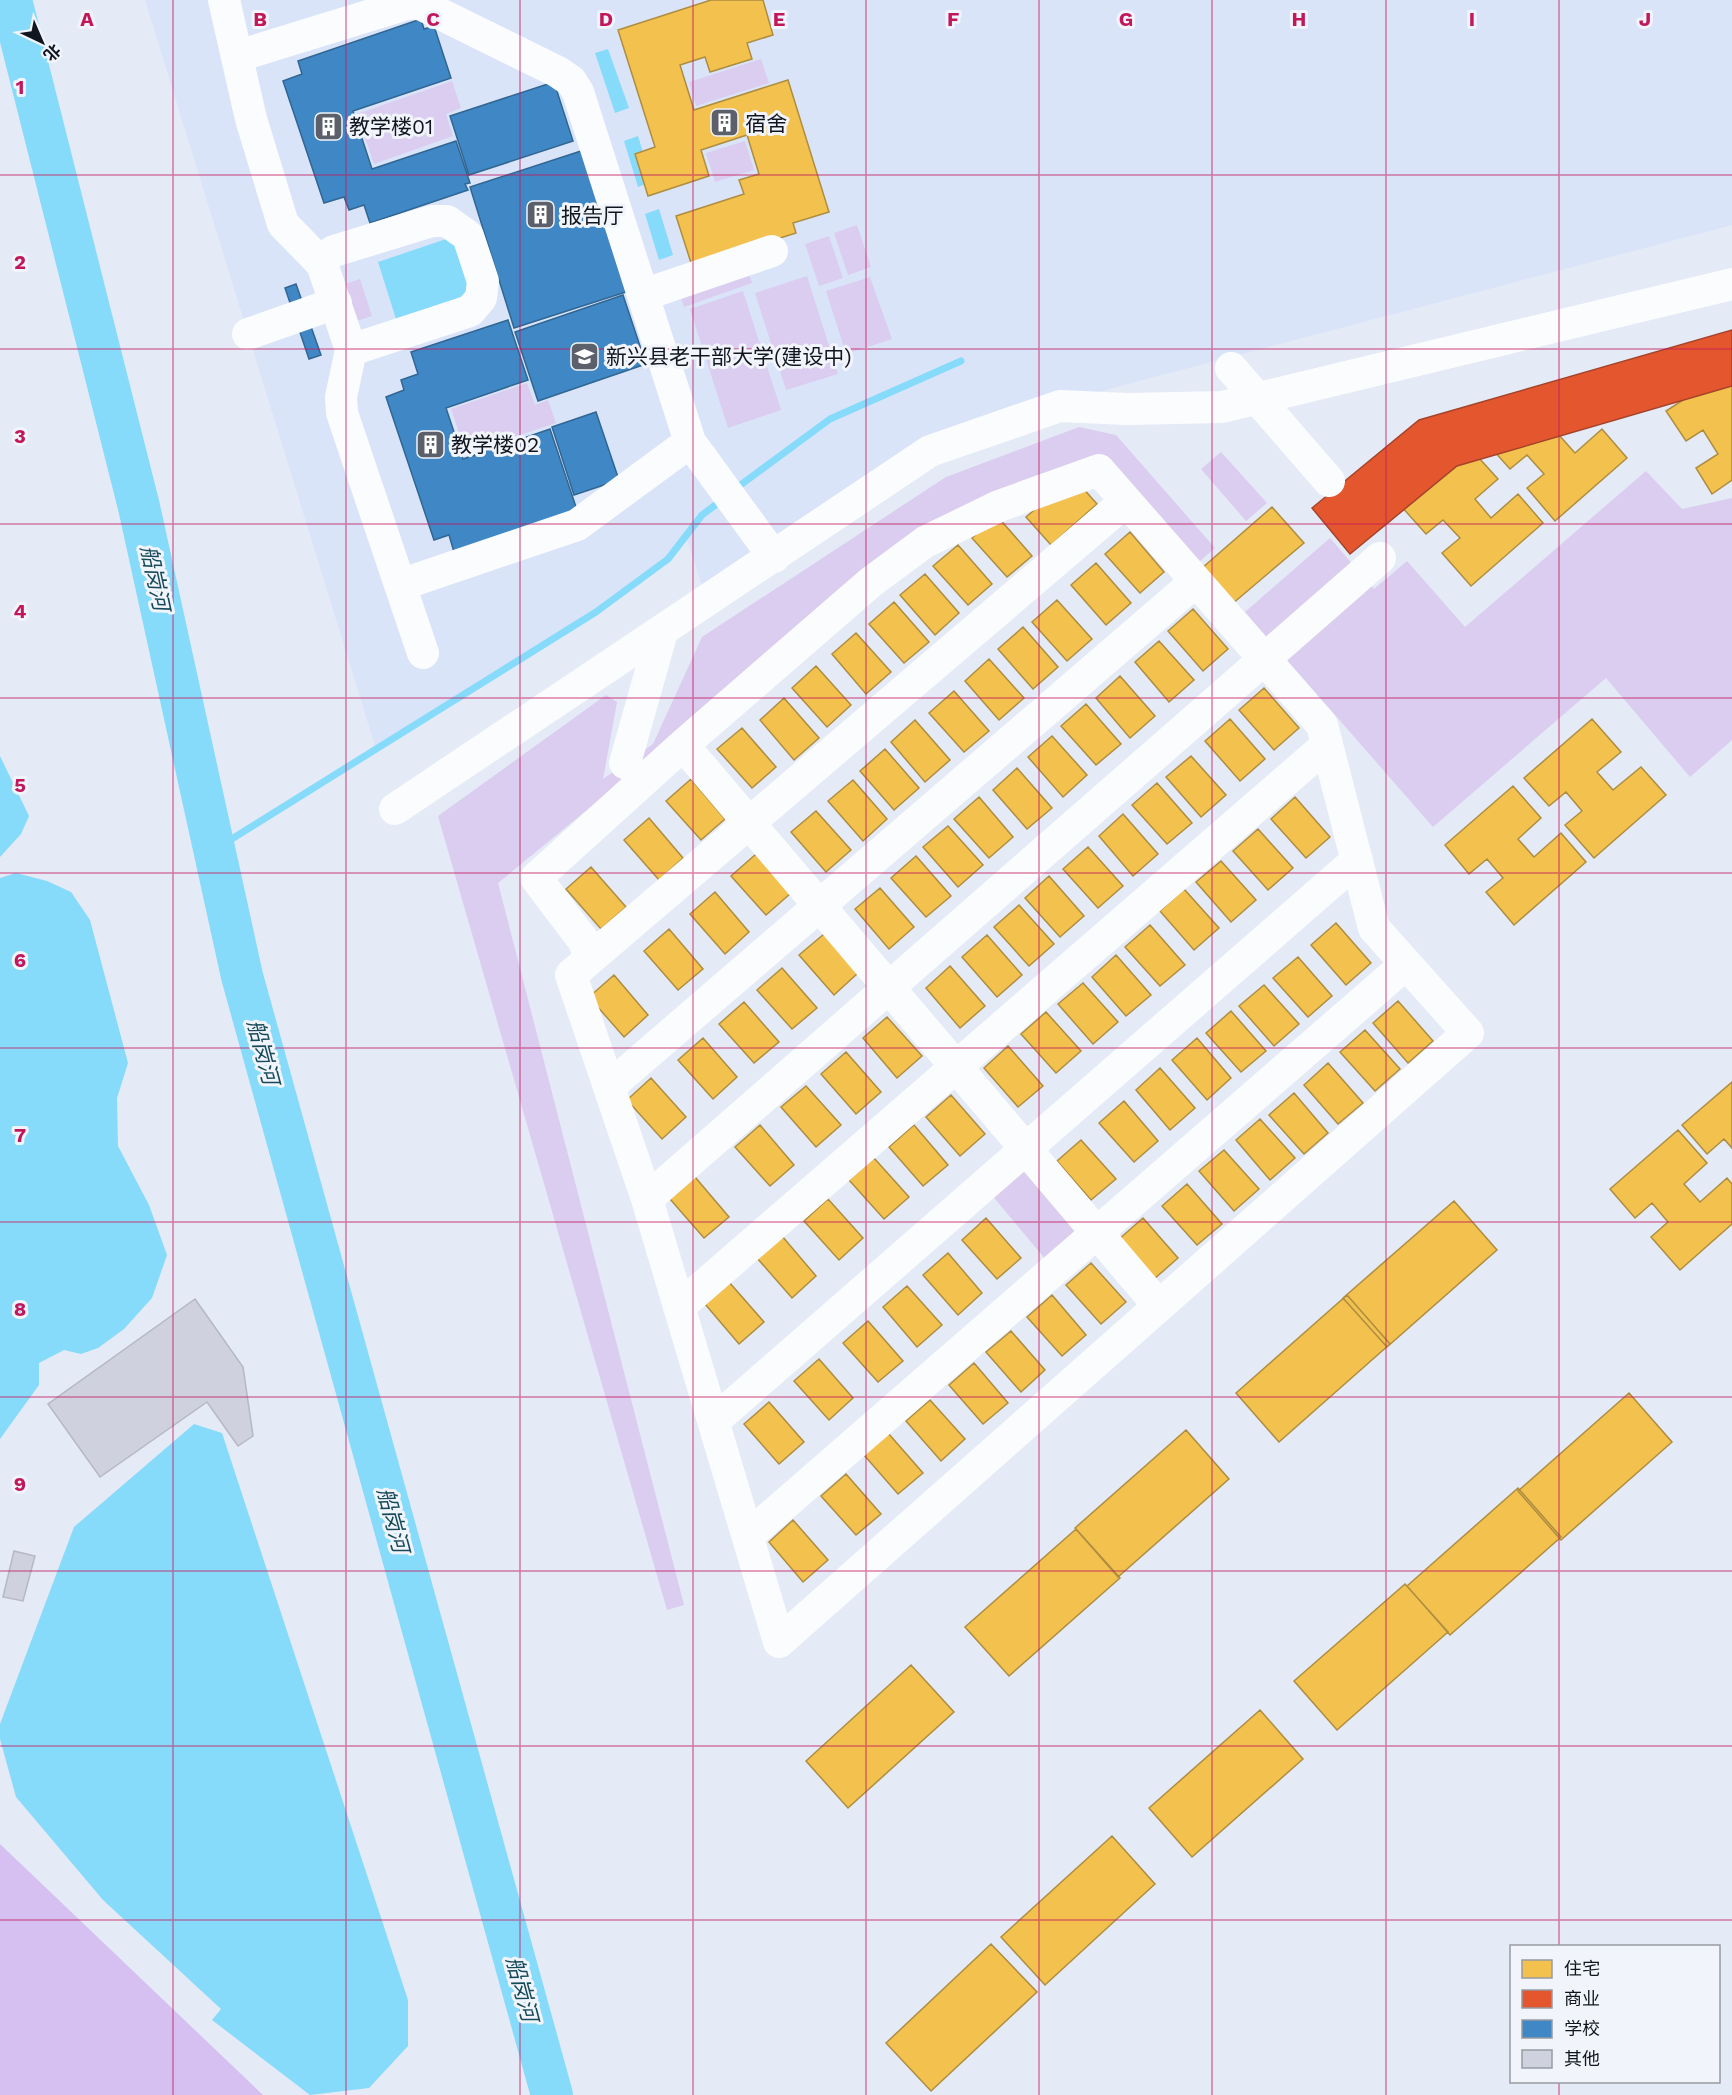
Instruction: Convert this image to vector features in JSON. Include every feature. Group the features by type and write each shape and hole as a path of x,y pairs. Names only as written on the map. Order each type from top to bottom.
{"street":[{"path":"224,0 251,119 284,224 322,264 351,350 341,397 342,414 423,653"},
{"path":"238,56 410,3 422,5 558,72 571,81 578,92 690,442 774,557"},
{"path":"322,264 326,256 334,250 432,221 447,221 468,236 483,281 481,298 470,311 351,350"},
{"path":"643,295 772,251"},
{"path":"394,809 930,451 1060,406 1127,409 1222,407 1732,284"},
{"path":"248,334 336,303"},
{"path":"1231,368 1329,481"},
{"path":"400,585 577,525 690,442"},
{"path":"591,958 584,940 536,878 683,745 872,582 925,542 999,506 1099,470 1322,725 1374,928 1467,1033 779,1641 647,1199 571,975 591,958 1125,502"},
{"path":"647,1199 1380,558"},
{"path":"609,1088 1196,582"},
{"path":"625,763 662,632"},
{"path":"683,745 1159,1306"},
{"path":"679,1307 1327,745"},
{"path":"714,1421 1357,860"},
{"path":"748,1536 1406,964"}],"shaded area":[{"path":"145,0 1732,0 1732,225 1109,389 930,451 707,602 686,536 668,559 596,612 376,749"},
{"path":"761,59 769,83 696,106 689,82"},
{"path":"452,81 461,108 446,114 453,136 374,164 357,114"},
{"path":"745,141 754,170 715,182 706,153"},
{"path":"857,225 871,267 848,275 834,233"},
{"path":"829,236 843,278 819,286 805,244"},
{"path":"746,265 752,283 684,307 678,289"},
{"path":"807,276 838,374 786,390 755,293"},
{"path":"870,277 892,339 846,354 826,291"},
{"path":"360,279 372,316 354,322 342,285"},
{"path":"743,291 781,410 728,428 690,309"},
{"path":"527,383 535,405 548,400 556,423 466,453 451,409"},
{"path":"1079,427 1116,435 1215,548 1191,569 1100,466 917,539 498,883 684,1605 667,1610 438,816 606,695 617,702 603,779 653,744 702,637 946,477"},
{"path":"1221,452 1267,503 1246,521 1201,469"},
{"path":"1646,471 1682,509 1732,498 1732,740 1690,777 1606,678 1433,827 1245,612 1330,538 1374,589 1407,561 1465,627"},
{"path":"1028,1152 1089,1224 1046,1260 986,1188"},
{"path":"0,1844 263,2095 0,2095"}],"water":[{"path":"608,49 629,108 615,113 595,53"},
{"path":"638,136 652,182 638,187 624,141"},
{"path":"659,209 673,255 659,260 645,214"},
{"path":"452,237 470,294 396,319 378,262"},
{"path":"0,756 29,816 21,834 0,857"},
{"path":"16,873 47,881 71,892 90,920 128,1063 117,1098 118,1146 149,1205 167,1255 152,1298 124,1329 98,1348 81,1354 64,1350 39,1363 39,1385 0,1439 0,878"},
{"path":"194,1424 222,1433 408,2000 408,2046 369,2088 310,2095 212,2020 221,2009 103,1900 16,1797 0,1739 0,1724 74,1527"}],"building: 住宅":[{"name":"宿舍","path":"711,0 763,0 773,35 747,43 752,59 710,72 705,57 680,65 694,110 788,80 829,212 793,223 796,233 692,266 676,216 744,194 739,180 759,174 747,135 701,150 709,176 648,196 635,154 655,147 618,30"},
{"path":"1726,372 1732,381 1732,480 1712,494 1696,468 1718,454 1703,430 1686,441 1666,411"},
{"path":"1553,382 1582,414 1559,435 1575,453 1602,429 1627,458 1555,521 1527,488 1544,474 1527,455 1510,469 1485,441"},
{"path":"1469,447 1498,479 1475,499 1491,518 1518,494 1543,523 1471,586 1442,553 1460,538 1443,520 1426,534 1401,506"},
{"path":"1073,477 1097,504 1051,545 1026,517"},
{"path":"1272,507 1304,543 1225,610 1194,575"},
{"path":"997,516 1032,556 1007,577 972,538"},
{"path":"1130,532 1164,572 1140,593 1105,554"},
{"path":"958,545 992,584 968,605 933,566"},
{"path":"1096,563 1131,603 1106,625 1071,585"},
{"path":"925,574 959,613 935,635 900,595"},
{"path":"1057,600 1092,639 1067,661 1032,622"},
{"path":"894,602 929,642 904,663 869,624"},
{"path":"1193,609 1228,649 1203,671 1168,631"},
{"path":"1023,627 1058,667 1033,689 998,649"},
{"path":"856,633 891,672 866,694 832,654"},
{"path":"1159,641 1194,680 1169,702 1135,662"},
{"path":"989,659 1024,698 999,720 965,681"},
{"path":"816,666 851,705 827,727 792,688"},
{"path":"1120,676 1155,716 1130,738 1096,698"},
{"path":"1264,688 1299,728 1274,750 1239,710"},
{"path":"954,691 989,731 964,752 929,713"},
{"path":"784,698 819,738 794,760 760,720"},
{"path":"1086,704 1121,744 1096,765 1061,726"},
{"path":"1230,719 1265,759 1240,781 1205,741"},
{"path":"1592,719 1621,752 1597,772 1613,790 1641,767 1666,795 1594,858 1565,825 1582,811 1566,792 1549,806 1524,778"},
{"path":"915,720 950,760 925,782 891,742"},
{"path":"742,728 776,767 752,788 717,749"},
{"path":"1052,736 1087,775 1063,797 1028,757"},
{"path":"885,749 919,788 894,810 860,771"},
{"path":"1191,756 1226,795 1201,817 1166,777"},
{"path":"1017,768 1052,808 1027,829 993,790"},
{"path":"691,779 725,819 701,840 666,801"},
{"path":"853,780 887,819 863,841 828,801"},
{"path":"1157,783 1192,823 1167,844 1132,805"},
{"path":"1513,786 1541,818 1518,839 1534,857 1561,833 1586,862 1514,925 1486,892 1503,878 1487,859 1469,874 1445,845"},
{"path":"979,797 1013,837 989,858 954,819"},
{"path":"1295,797 1330,837 1306,858 1271,819"},
{"path":"816,811 851,850 826,872 791,832"},
{"path":"1123,814 1158,854 1133,876 1099,836"},
{"path":"649,818 683,858 659,880 624,840"},
{"path":"948,826 983,865 958,887 923,847"},
{"path":"1258,829 1293,868 1268,890 1233,851"},
{"path":"1088,847 1123,886 1098,908 1063,869"},
{"path":"756,854 791,893 766,915 731,876"},
{"path":"916,856 951,896 926,917 891,878"},
{"path":"1221,861 1256,900 1231,922 1196,882"},
{"path":"591,867 626,907 601,929 566,889"},
{"path":"1049,876 1084,916 1060,937 1025,898"},
{"path":"880,888 914,927 889,949 855,909"},
{"path":"1184,889 1219,928 1194,950 1160,911"},
{"path":"715,892 749,932 725,954 690,914"},
{"path":"1019,905 1054,944 1029,966 994,927"},
{"path":"1336,923 1371,963 1346,985 1311,945"},
{"path":"1150,925 1185,965 1160,986 1125,947"},
{"path":"669,929 703,969 678,990 644,951"},
{"path":"824,934 858,973 834,995 799,955"},
{"path":"987,935 1022,975 997,997 962,957"},
{"path":"1116,955 1151,995 1126,1016 1092,977"},
{"path":"1298,957 1332,996 1308,1017 1273,978"},
{"path":"950,966 985,1006 960,1028 926,988"},
{"path":"782,968 817,1008 792,1029 757,990"},
{"path":"614,975 648,1015 624,1037 589,997"},
{"path":"1083,983 1118,1022 1093,1044 1058,1004"},
{"path":"1264,985 1299,1024 1274,1046 1239,1006"},
{"path":"1398,1001 1433,1041 1408,1063 1373,1023"},
{"path":"744,1002 779,1042 754,1063 719,1024"},
{"path":"1231,1011 1266,1051 1241,1072 1206,1033"},
{"path":"1046,1012 1081,1051 1056,1073 1021,1034"},
{"path":"887,1017 922,1056 897,1078 863,1038"},
{"path":"1365,1030 1400,1069 1375,1091 1340,1052"},
{"path":"703,1038 737,1077 713,1099 678,1060"},
{"path":"1197,1038 1231,1078 1207,1100 1172,1060"},
{"path":"1008,1046 1043,1086 1018,1107 984,1068"},
{"path":"846,1052 881,1092 856,1114 821,1074"},
{"path":"1328,1063 1363,1103 1338,1124 1304,1085"},
{"path":"1160,1068 1195,1108 1170,1130 1136,1090"},
{"path":"651,1078 686,1117 662,1139 627,1100"},
{"path":"1732,1082 1732,1148 1724,1139 1707,1154 1682,1125"},
{"path":"806,1086 841,1125 816,1147 781,1107"},
{"path":"1294,1093 1328,1133 1304,1154 1269,1115"},
{"path":"951,1095 985,1134 960,1156 926,1117"},
{"path":"1124,1101 1158,1141 1134,1162 1099,1123"},
{"path":"1260,1119 1295,1158 1270,1180 1236,1140"},
{"path":"760,1125 794,1165 770,1186 735,1147"},
{"path":"914,1125 948,1165 923,1186 889,1147"},
{"path":"1678,1130 1707,1163 1684,1184 1700,1202 1727,1178 1732,1184 1732,1224 1680,1270 1651,1237 1668,1222 1652,1203 1635,1218 1610,1189"},
{"path":"1081,1140 1116,1179 1091,1200 1057,1161"},
{"path":"1224,1150 1259,1189 1234,1211 1199,1171"},
{"path":"874,1158 909,1197 884,1219 849,1180"},
{"path":"695,1177 729,1217 704,1238 670,1199"},
{"path":"1187,1184 1222,1224 1197,1245 1162,1206"},
{"path":"828,1199 863,1238 839,1260 804,1221"},
{"path":"1454,1201 1497,1250 1387,1347 1343,1298"},
{"path":"986,1218 1021,1258 997,1279 962,1240"},
{"path":"1143,1218 1178,1258 1153,1280 1118,1240"},
{"path":"782,1236 816,1276 792,1298 757,1258"},
{"path":"948,1253 982,1293 958,1315 923,1275"},
{"path":"1091,1263 1126,1302 1101,1324 1066,1285"},
{"path":"729,1282 764,1322 739,1344 705,1304"},
{"path":"907,1286 942,1325 917,1347 883,1307"},
{"path":"1052,1295 1086,1335 1062,1356 1027,1317"},
{"path":"1347,1295 1390,1344 1279,1442 1236,1393"},
{"path":"868,1321 903,1361 878,1382 843,1343"},
{"path":"1011,1331 1045,1370 1021,1392 986,1352"},
{"path":"819,1359 853,1398 829,1420 794,1381"},
{"path":"974,1363 1008,1403 983,1424 949,1385"},
{"path":"1629,1393 1672,1442 1561,1540 1518,1491"},
{"path":"930,1400 965,1439 941,1461 906,1421"},
{"path":"769,1402 804,1442 779,1464 744,1424"},
{"path":"1186,1430 1229,1479 1118,1577 1075,1528"},
{"path":"888,1433 923,1473 898,1494 864,1455"},
{"path":"846,1474 881,1514 856,1535 821,1496"},
{"path":"1518,1488 1561,1537 1450,1635 1407,1586"},
{"path":"793,1520 828,1560 803,1582 769,1542"},
{"path":"1076,1529 1120,1578 1009,1676 965,1627"},
{"path":"1405,1584 1448,1632 1337,1730 1294,1681"},
{"path":"911,1665 954,1712 848,1808 806,1761"},
{"path":"1260,1710 1303,1759 1192,1857 1149,1808"},
{"path":"1112,1836 1155,1884 1045,1985 1001,1937"},
{"path":"991,1944 1037,1992 931,2091 886,2043"}],"building: 商业":[{"path":"1732,330 1732,386 1457,466 1350,554 1312,508 1419,420"}],"building: 学校":[{"name":"教学楼01","path":"421,19 424,29 434,26 451,78 353,111 372,169 456,141 470,183 465,184 468,190 370,223 364,205 349,210 344,197 324,203 283,81 302,74 298,61"},
{"path":"554,82 573,141 469,175 450,116"},
{"name":"报告厅","path":"581,151 626,292 514,328 470,187"},
{"path":"296,284 321,355 309,359 285,288"},
{"path":"623,295 646,364 538,401 515,332"},
{"name":"教学楼02","path":"508,320 528,380 446,408 463,459 550,429 577,510 454,552 449,535 434,540 386,397 404,390 401,380 418,374 411,352"},
{"path":"596,412 619,480 574,495 552,427"}],"building: 其他":[{"path":"195,1299 243,1367 253,1436 238,1446 207,1402 100,1477 48,1404"},
{"path":"14,1551 35,1556 23,1601 3,1597"}],"waterway":[{"name":"船岗河","path":"11,0 139,507 242,976 552,2095"},
{"path":"735,489 830,419 961,361"},
{"path":"214,850 596,612 668,559 702,515 722,500"}],"place":[{"name":"宿舍","path":"724,123"},
{"name":"教学楼01","path":"328,126"},
{"name":"报告厅","path":"540,215"},
{"name":"新兴县老干部大学(建设中)","path":"585,356"},
{"name":"教学楼02","path":"430,444"}]}
